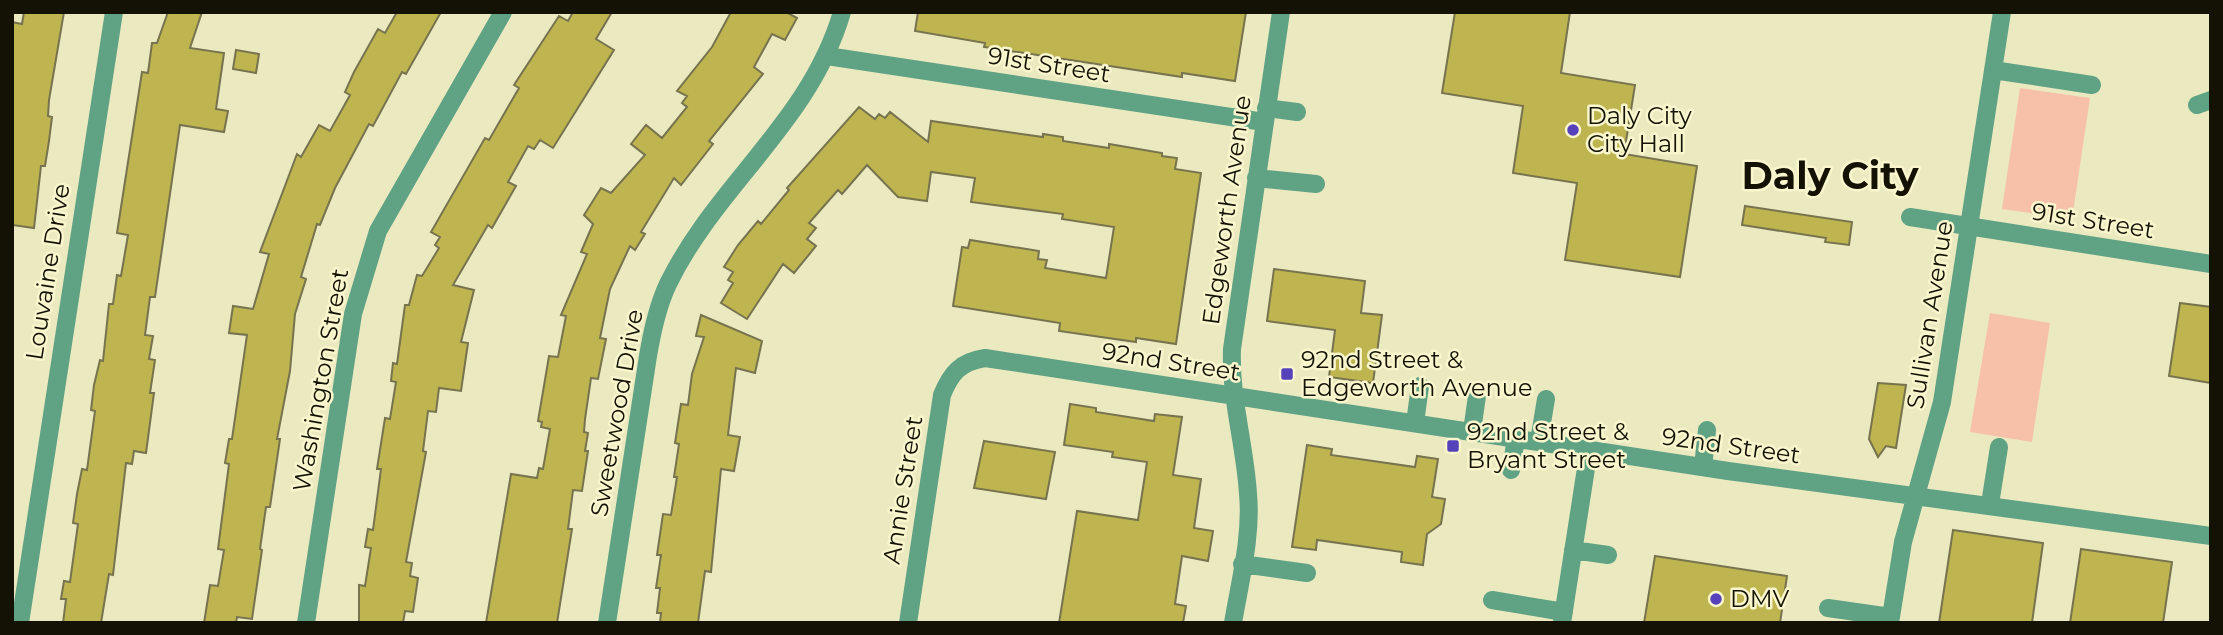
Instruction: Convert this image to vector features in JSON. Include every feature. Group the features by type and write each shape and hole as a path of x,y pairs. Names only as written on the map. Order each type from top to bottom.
{"street":[{"name":"Louvaine Drive","path":"20,623 114,12"},
{"name":"Washington Street","path":"306,623 353,314 365,269 378,231 503,12"},
{"name":"Sweetwood Drive","path":"607,623 654,322 667,286 705,225 790,118 827,56 842,12"},
{"name":"Edgeworth Avenue","path":"1233,623 1249,495 1232,396 1237,303 1281,12"},
{"name":"Sullivan Avenue","path":"1891,620 1903,542 1942,402 2002,12"},
{"name":"91st Street","path":"827,56 1265,115 1297,112"},
{"path":"1993,70 2092,85"},
{"path":"1256,178 1316,184"},
{"name":"91st Street","path":"1910,217 2211,264"},
{"name":"92nd Street","path":"957,368 969,361 985,358 1703,467 2211,536"},
{"name":"Annie Street","path":"908,623 942,396 957,368"},
{"path":"1415,423 1420,386"},
{"path":"1472,431 1477,396"},
{"path":"1539,441 1546,400"},
{"path":"1703,467 1707,430"},
{"path":"1511,470 1516,438"},
{"path":"1990,504 1999,447"},
{"path":"1492,600 1563,617 1588,449"},
{"path":"1573,550 1608,555"},
{"path":"1242,564 1307,573"},
{"path":"1828,608 1891,620"}],"shaded area":[{"path":"2020,88 2090,98 2072,219 2002,209"},
{"path":"1990,313 2050,323 2032,442 1970,432"}],"building":[{"path":"24,12 64,12 49,100 48,116 52,117 49,141 45,166 41,166 34,228 12,225 12,22 22,24"},
{"path":"168,12 202,12 190,48 224,53 216,109 228,111 224,132 180,125 155,297 150,297 145,335 153,336 149,359 155,360 150,393 154,393 146,453 134,451 132,464 126,463 113,575 109,574 101,623 63,623 66,599 61,599 64,581 70,582 78,524 73,523 82,469 87,470 95,411 91,410 94,385 100,360 103,361 109,304 113,304 117,275 121,276 128,235 117,233 142,72 148,73 152,43 157,43"},
{"path":"397,12 441,12 406,74 402,72 373,126 369,124 335,188 320,225 317,224 301,277 306,279 295,314 290,371 277,439 280,439 270,507 266,507 252,619 237,617 236,623 204,623 210,585 218,586 224,550 218,549 229,464 225,463 229,439 232,439 247,335 229,333 233,306 253,309 269,254 260,252 297,154 301,157 319,125 330,131 350,95 345,92 354,72 378,29 385,33"},
{"path":"573,12 612,12 596,39 614,50 553,148 540,140 534,149 528,146 508,182 516,186 492,228 488,225 453,285 474,290 461,342 468,343 461,391 439,388 436,412 428,411 423,451 426,452 406,562 412,563 410,576 418,578 413,612 405,611 403,623 359,623 359,585 365,586 371,548 365,547 368,529 373,530 381,469 377,469 385,418 390,419 396,382 391,381 393,363 397,364 405,305 409,305 417,275 422,276 439,248 435,245 440,237 431,232 485,138 489,140 519,88 514,85 559,16 568,21"},
{"path":"731,12 786,12 797,18 785,40 772,34 754,67 763,74 709,141 713,144 681,185 674,178 641,232 645,234 635,250 630,246 610,289 600,338 606,339 598,379 591,378 585,419 584,432 588,433 585,451 588,451 582,491 573,490 568,529 572,529 557,623 486,623 511,474 537,478 539,468 543,469 550,429 541,427 542,422 538,421 549,356 558,357 566,316 561,315 587,254 581,252 593,224 584,215 601,188 611,193 645,155 631,144 646,125 662,138 687,107 682,103 687,96 677,91 712,47"},
{"path":"918,12 1246,12 1235,81 1182,73 1182,77 984,47 985,43 915,31"},
{"name":"Daly City City Hall","path":"1455,12 1570,12 1561,73 1635,85 1624,154 1697,166 1680,277 1565,260 1577,183 1513,173 1523,106 1442,93"},
{"path":"236,50 259,54 256,73 233,69"},
{"path":"859,107 875,119 879,114 885,118 890,112 928,142 931,121 1043,137 1043,134 1063,137 1063,141 1109,148 1109,144 1162,153 1162,156 1177,158 1175,169 1201,173 1176,344 1136,338 1136,342 1059,331 1060,323 953,306 962,247 968,248 970,240 1039,251 1038,259 1047,260 1045,268 1106,278 1114,227 1062,219 1063,214 971,202 975,178 931,172 927,201 898,197 867,165 842,194 838,190 809,223 816,228 807,239 816,246 794,273 783,264 747,319 721,303 733,283 728,280 733,272 724,267 738,245 758,221 761,224 789,190 787,188"},
{"path":"1745,206 1852,222 1849,245 1825,242 1826,238 1742,225"},
{"path":"1274,269 1365,281 1361,313 1382,315 1373,383 1329,377 1335,330 1267,321"},
{"path":"2180,303 2211,307 2211,383 2169,376"},
{"path":"701,315 762,341 755,373 736,368 728,435 740,437 734,471 721,469 711,572 705,571 698,623 660,623 661,613 657,613 660,588 656,588 661,555 657,555 663,514 671,515 677,477 674,477 679,444 675,443 681,404 688,405 692,374 704,337 696,336"},
{"path":"1878,383 1906,385 1896,448 1886,446 1878,457 1869,439"},
{"path":"1070,404 1096,408 1096,412 1154,421 1155,414 1182,417 1173,475 1201,479 1194,528 1213,531 1208,561 1182,556 1175,604 1186,606 1183,623 1059,623 1077,511 1138,520 1147,462 1112,457 1113,452 1064,445"},
{"path":"984,441 1055,452 1046,499 974,488"},
{"path":"1307,445 1332,449 1331,455 1415,467 1417,456 1438,459 1432,497 1445,499 1441,524 1427,534 1423,565 1401,562 1402,552 1317,540 1316,550 1292,547"},
{"path":"1953,530 2043,543 2032,623 1939,623"},
{"path":"2081,549 2172,562 2163,623 2070,623"},
{"name":"DMV","path":"1655,556 1787,576 1780,623 1644,623"}],"place":[{"name":"Daly City City Hall","path":"1573,130"},
{"name":"92nd Street & Edgeworth Avenue","path":"1287,374"},
{"name":"92nd Street & Bryant Street","path":"1453,446"},
{"name":"DMV","path":"1716,599"}],"district":[{"name":"Daly City","path":"1830,176"}]}
